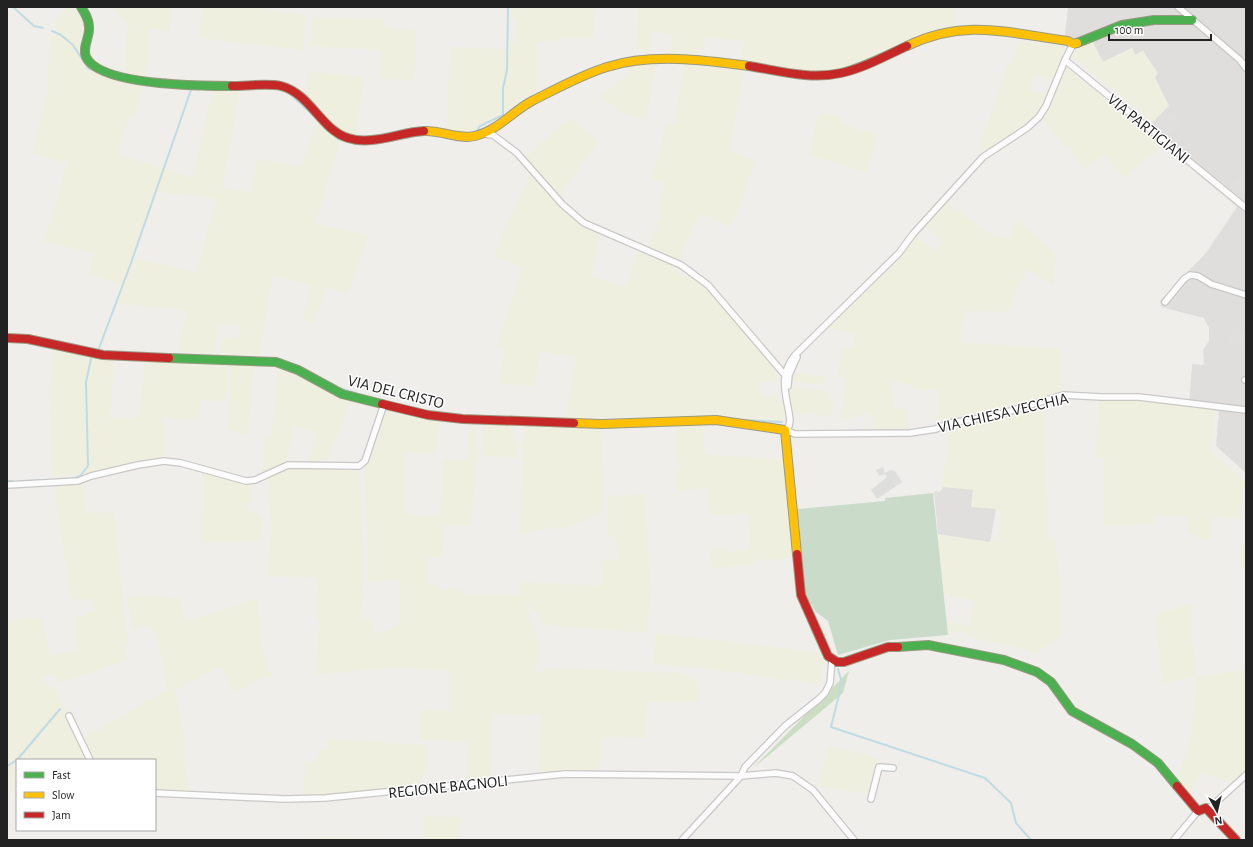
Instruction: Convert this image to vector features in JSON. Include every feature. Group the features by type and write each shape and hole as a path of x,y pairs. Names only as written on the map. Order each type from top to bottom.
{"street":[{"path":"81,7 88,20 89,30 84,43 85,55 88,60 98,69 127,79 170,84 280,86 294,91 338,134 346,139 382,139 430,131 452,137 467,137 481,134 492,135 517,153 562,204 584,223 681,265 697,276 719,296 784,374"},
{"path":"1178,7 1245,65"},
{"path":"682,840 741,776 745,767 785,726 819,699 825,693 830,683 832,660 826,650 802,595 785,430 789,426 790,420 784,374 788,364 801,349 899,253 913,234 978,161 1027,128 1039,117 1073,44 1122,25 1154,20 1192,20"},
{"path":"481,134 527,105 602,68 624,63 682,60 748,66 812,76 852,71 942,32 958,29 985,30 1068,41 1073,44"},
{"name":"VIA PARTIGIANI","path":"1066,60 1246,208"},
{"path":"1165,302 1184,279 1190,275 1198,276 1210,284 1246,295"},
{"name":"VIA DEL CRISTO","path":"7,338 28,339 102,355 276,362 298,370 342,394 428,415 464,420 602,424 716,420 785,430"},
{"path":"787,399 789,375 801,349"},
{"name":"VIA CHIESA VECCHIA","path":"785,430 795,434 910,433 936,429 949,423 994,416 1063,395 1102,398 1139,397 1246,410"},
{"path":"7,485 78,482 92,476 164,461 181,463 246,481 255,480 288,465 359,466 365,461 384,404"},
{"path":"832,660 844,662 888,647 928,645 1004,660 1037,672 1051,682 1072,711 1132,744 1158,763 1202,810 1236,840"},
{"path":"69,716 90,759"},
{"path":"871,799 879,767 893,768"},
{"name":"REGIONE BAGNOLI","path":"156,793 284,799 325,798 565,774 741,776 776,773 792,776 813,790 854,840"},
{"path":"1174,840 1202,810 1212,806 1246,775"}],"shaded area":[{"path":"1068,7 1246,7 1246,473 1216,446 1219,411 1189,406 1192,364 1204,365 1203,350 1209,341 1209,328 1204,318 1161,307 1160,301 1206,253 1237,207 1145,130 1168,106 1143,51 1135,55 1132,48 1102,62 1083,44 1076,50 1067,43 1065,35"},
{"path":"1166,109 1181,121 1169,136 1153,122"},
{"path":"1246,169 1246,203 1229,189"},
{"path":"1232,326 1237,326 1237,331 1246,332 1246,345 1230,344"},
{"path":"883,467 885,473 891,470 895,471 902,482 877,499 871,490 887,477 885,474 879,476 876,470"},
{"path":"943,487 973,490 971,507 996,509 990,542 938,534 934,491 940,492"}],"green space":[{"path":"67,7 78,7 87,22 85,35 79,48 93,70 145,84 134,118 129,117 117,154 192,178 213,88 241,88 222,188 251,192 257,159 301,166 318,118 341,139 315,224 369,235 348,294 326,288 315,323 302,319 310,284 273,276 259,355 221,354 222,338 239,337 240,324 218,326 215,353 177,352 187,310 116,304 122,285 88,274 93,253 44,242 67,163 32,153 47,92 50,35 55,36 59,26 54,22","holes":["157,192 215,198 215,203 196,272 133,259"]},
{"path":"112,7 172,7 170,32 149,28 146,80 125,76 127,24"},
{"path":"202,7 268,7 268,10 305,15 303,50 199,38"},
{"path":"508,7 595,7 593,38 559,38 558,41 537,42 537,93 514,109 483,125 476,132 469,134 446,131 450,47 509,49 510,42 515,42 515,18 508,17"},
{"path":"638,7 956,7 954,17 957,26 853,66 824,72 807,72 741,63 743,41 705,37 704,49 699,48 698,58 669,58 672,35 654,32 650,51 637,50"},
{"path":"312,17 384,19 385,28 416,30 414,81 380,78 382,50 310,46"},
{"path":"1092,40 1103,62 1132,48 1135,55 1143,51 1158,73 1155,77 1169,106 1153,122 1071,56 1072,53 1083,44"},
{"path":"1020,41 1066,46 1051,82 1036,74 1031,84 1030,89 1045,95 1036,114 1023,127 983,153 978,146 992,111 1008,63 1011,64"},
{"path":"657,64 646,120 628,116 599,97 629,73 630,66"},
{"path":"684,64 744,70 730,151 756,161 731,227 700,214 678,262 648,247 654,229 657,230 657,225 662,215 657,214 664,182 651,179 667,123 674,124"},
{"path":"1068,68 1164,146 1124,177 1103,155 1085,170 1071,153 1074,150 1072,147 1066,147 1042,119 1049,107 1063,70"},
{"path":"307,71 364,77 356,139 336,129 305,95"},
{"path":"820,113 837,115 843,124 878,135 866,172 809,155 818,115"},
{"path":"570,118 598,142 559,196 524,157"},
{"path":"531,173 535,174 574,219 601,233 591,276 627,287 638,249 673,263 671,269 690,278 692,275 702,282 765,356 776,372 776,380 770,382 760,382 759,387 762,397 775,396 783,403 785,423 729,416 567,418 566,414 576,356 540,352 535,386 499,384 504,348 496,346 522,268 495,257 495,254 503,232"},
{"path":"945,201 998,239 1000,236 1008,239 1017,220 1055,252 1054,286 1026,269 1008,312 967,311 961,327 961,342 1059,349 1062,392 996,413 938,420 937,390 913,390 913,387 907,383 892,382 894,409 908,409 909,429 873,429 873,417 870,416 869,411 863,411 862,416 854,415 853,418 840,419 846,378 837,377 843,347 852,348 855,334 828,328 865,292 915,237 938,251 943,242 925,226"},
{"path":"53,347 114,360 110,418 139,418 145,361 223,363 227,370 225,398 223,401 200,400 198,420 163,418 163,433 166,436 164,457 138,460 91,473 51,476 49,391"},
{"path":"231,363 255,364 248,435 228,429"},
{"path":"278,367 351,400 328,460 309,461 316,431 294,426 286,463 262,475 265,435 271,436"},
{"path":"792,373 827,377 827,381 824,380 822,385 790,381"},
{"path":"790,386 822,390 830,394 830,399 834,400 831,416 815,415 815,412 792,415"},
{"path":"1132,399 1215,409 1212,449 1215,456 1229,466 1245,482 1241,519 1214,516 1210,540 1197,538 1196,534 1188,533 1187,517 1155,515 1154,524 1104,526 1103,458 1096,457 1098,400"},
{"path":"1044,405 1048,539 1055,539 1060,583 1061,639 1057,638 1052,644 1045,645 1036,655 1010,645 976,639 961,632 953,631 948,635 946,621 969,626 973,600 944,595 938,534 999,542 1000,510 971,507 973,490 943,487 941,484 947,452 948,428 951,425 997,419"},
{"path":"386,409 439,420 438,448 433,454 405,452 403,514 440,517 443,459 467,460 469,423 476,423 477,463 471,526 445,525 442,558 427,558 427,583 440,586 441,592 447,588 461,588 463,595 515,595 520,599 519,586 524,582 602,586 601,560 618,560 616,538 608,535 608,496 645,494 651,591 647,633 543,625 536,612 523,601 527,607 540,644 540,658 535,671 544,672 544,668 681,673 698,683 700,702 647,702 646,738 602,737 600,771 539,773 541,715 493,714 492,778 471,780 466,775 467,742 419,739 420,710 449,711 449,671 399,667 316,675 319,621 316,617 318,587 316,578 267,576 271,533 268,478 270,475 288,467 298,466 357,469 360,471 364,580 362,585 364,595 361,607 361,617 373,622 374,633 392,629 399,622 399,580 368,582 368,533 365,508 365,468 380,417"},
{"path":"482,423 512,425 513,441 518,442 517,458 481,455"},
{"path":"702,424 705,454 785,460 793,558 755,560 756,565 711,568 710,549 730,548 730,552 750,550 749,513 709,515 707,489 676,491 675,470 680,469 680,463 676,463 675,425"},
{"path":"523,425 601,428 604,496 602,514 560,529 556,527 522,534 520,532"},
{"path":"203,471 217,477 251,483 253,502 248,502 248,511 258,512 258,517 263,517 262,541 201,543"},
{"path":"82,482 87,513 114,512 128,644 125,645 127,660 59,683 53,673 42,677 49,687 54,687 56,689 87,759 16,759 16,800 7,769 7,621 43,617 50,655 77,651 74,617 85,616 84,612 93,611 92,598 71,600 54,490 58,485"},
{"path":"933,493 948,635 890,640 838,655 828,621 815,611 805,593 798,509 885,501 885,498"},
{"path":"1242,543 1246,544 1246,569 1242,567 1240,557"},
{"path":"148,595 181,599 184,622 257,599 262,646 273,679 266,676 234,692 220,666 175,690 186,745 184,752 189,790 187,792 156,790 156,759 94,759 83,738 167,690 156,631 152,633 149,625 132,630 127,598"},
{"path":"1192,603 1192,643 1194,644 1196,677 1162,683 1155,615"},
{"path":"655,633 814,652 821,655 823,658 821,684 701,668 654,664"},
{"path":"1246,660 1246,770 1231,784 1202,771 1190,794 1179,783 1178,778 1191,736 1196,677 1245,670"},
{"path":"849,671 843,693 752,769"},
{"path":"329,739 427,745 427,770 417,786 321,795 302,795 306,763 315,763 321,750 327,750"},
{"path":"828,746 878,757 869,794 817,786"},
{"path":"424,816 461,817 460,840 424,840"},
{"path":"318,837 423,840 318,840"}],"waterway":[{"path":"13,7 34,26 43,28"},
{"path":"464,134 477,131 480,126 503,115 503,88 507,70 508,7"},
{"path":"52,31 61,35 73,45 88,68 100,73"},
{"path":"106,76 119,80"},
{"path":"96,351 98,351 131,263 192,87"},
{"path":"290,94 315,117"},
{"path":"332,133 338,139 344,140"},
{"path":"406,138 419,135"},
{"path":"100,351 116,352"},
{"path":"73,479 80,476 88,466 86,382 91,359"},
{"path":"339,388 356,393"},
{"path":"742,420 782,422"},
{"path":"20,481 45,480"},
{"path":"7,481 12,481"},
{"path":"838,669 842,683 831,727 985,778 1011,803 1016,823 1031,840"},
{"path":"18,759 60,709"},
{"path":"7,766 16,761"}],"traffic: fast":[{"path":"81,7 89,24 85,53 86,57 95,67 111,74 131,79 199,86 232,86"},
{"path":"1077,43 1122,25 1154,20 1192,20"},
{"path":"169,358 276,362 298,370 342,394 382,404"},
{"path":"898,647 928,645 1004,660 1037,672 1051,682 1072,711 1132,744 1158,763 1177,786"}],"traffic: slow":[{"path":"907,46 928,37 948,32 968,30 1006,32 1068,41 1073,44 1077,43"},
{"path":"424,131 462,137 475,136 491,130 525,105 559,87 597,70 624,63 641,60 678,59 749,66"},
{"path":"574,423 602,424 716,420 785,430 797,554"}],"traffic: jam":[{"path":"749,66 795,74 818,76 830,75 858,68 907,46"},
{"path":"232,86 276,85 291,90 300,96 322,120 338,134 348,138 357,140 376,140 424,131"},
{"path":"7,338 28,339 103,355 169,358"},
{"path":"382,404 428,415 463,419 574,423"},
{"path":"797,554 801,595 828,656 837,662 844,662 888,647 898,647"},
{"path":"1177,786 1198,811 1206,808 1236,840"}]}
